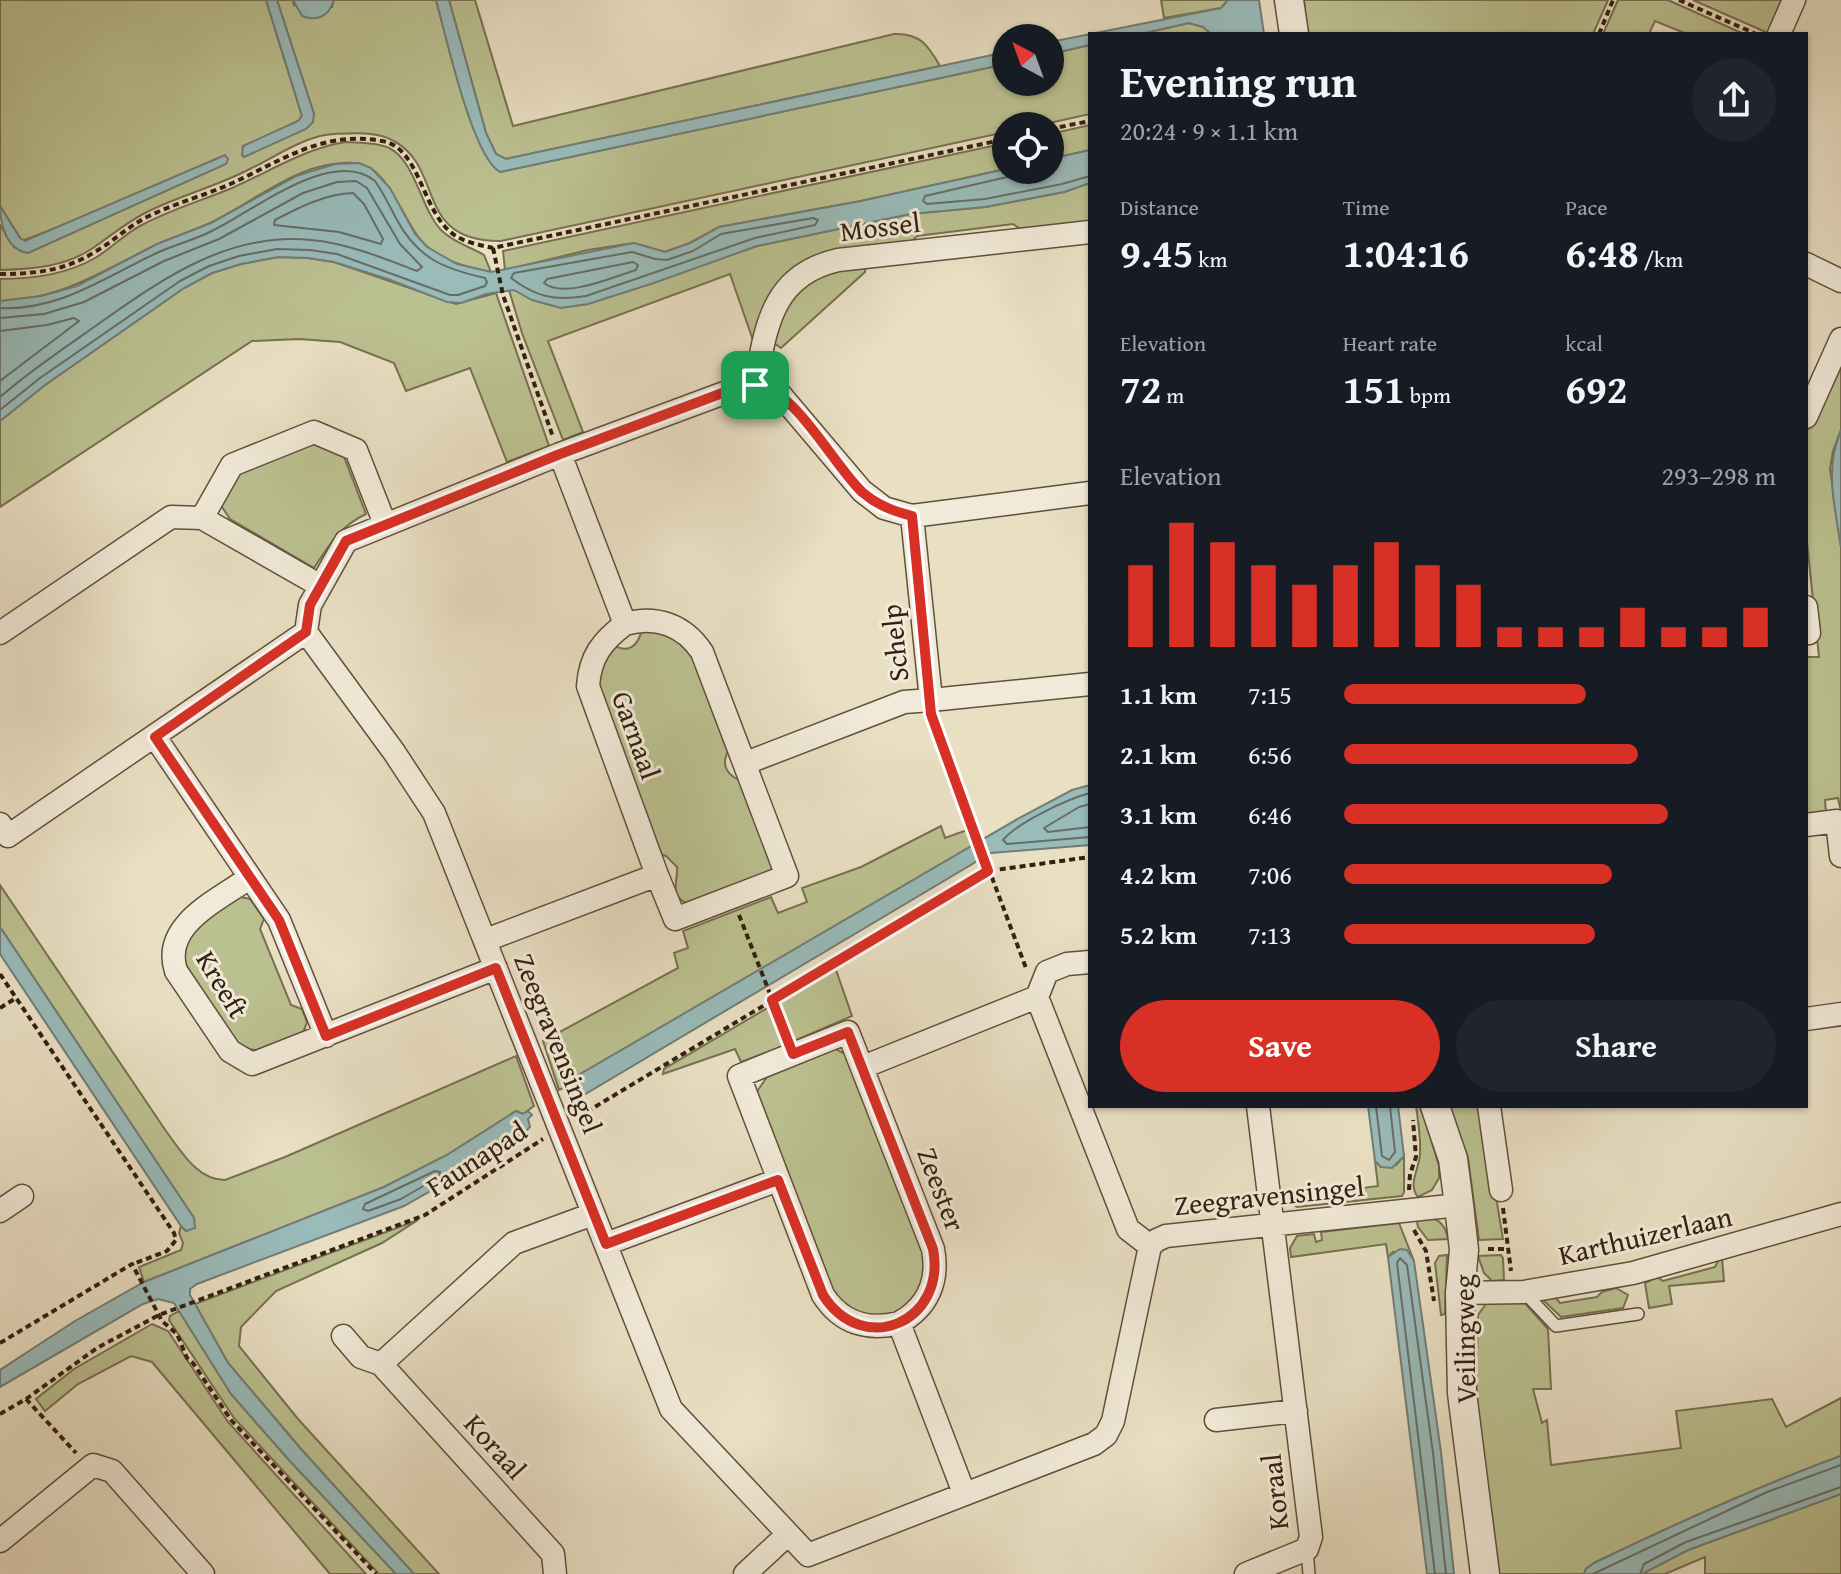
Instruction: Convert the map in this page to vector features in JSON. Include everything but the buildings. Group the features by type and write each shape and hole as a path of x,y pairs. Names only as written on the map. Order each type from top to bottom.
{"street":[{"path":"1289,0 1294,32"},
{"path":"1780,32 1794,0"},
{"name":"Mossel","path":"755,385 772,310 800,275 817,265 838,260 1088,232"},
{"path":"1808,265 1841,281"},
{"path":"1808,413 1841,339"},
{"path":"0,824 8,836 306,632 310,605 346,541 560,454 733,389 755,385 770,387 787,400 862,491 884,508 912,516 1088,493"},
{"path":"202,518 232,465 314,432 356,450 385,524"},
{"path":"560,454 625,624"},
{"name":"Schelp","path":"912,516 931,700 1088,684"},
{"path":"0,633 171,517 202,518 319,585"},
{"name":"Garnaal","path":"646,619 679,628 696,643 746,763 787,876 675,919 588,686 593,658 600,646 625,624 646,619"},
{"name":"Zeegravensingel","path":"306,632 394,752 434,813 671,1409 808,1555 1094,1444 1106,1435 1113,1421 1150,1246 1157,1240 1166,1236 1273,1223 1459,1205"},
{"path":"746,763 904,702 931,700"},
{"path":"155,737 279,920 326,1036"},
{"path":"1808,825 1837,821 1841,856"},
{"path":"486,940 657,875"},
{"name":"Kreeft","path":"249,878 182,926 171,957 176,971 230,1051 252,1064 496,968"},
{"path":"1088,962 1067,964 1047,972 1037,997 1128,1229 1150,1246"},
{"path":"863,1067 1037,997"},
{"path":"1808,1019 1841,1014"},
{"name":"Zeester","path":"848,1032 863,1067 935,1261 932,1287 927,1299 899,1323 885,1327 860,1325 838,1314 823,1295 739,1076 793,1054 848,1032"},
{"name":"Koraal","path":"1246,1574 1307,1549 1311,1537 1258,1108"},
{"name":"Veilingweg","path":"1436,1108 1453,1159 1464,1250 1460,1293 1462,1393 1485,1574"},
{"path":"1489,1108 1501,1190"},
{"path":"606,1244 778,1180"},
{"path":"0,1211 22,1196"},
{"path":"381,1364 514,1243 593,1214"},
{"name":"Karthuizerlaan","path":"1460,1293 1519,1293 1633,1273 1841,1214"},
{"path":"899,1323 964,1493"},
{"name":"Koraal","path":"343,1336 361,1357 381,1364 553,1554 555,1574"},
{"name":"Koraal","path":"1216,1420 1296,1411"},
{"path":"0,1541 93,1465 112,1471 203,1574"},
{"path":"745,1574 787,1535"}],"lane":[{"path":"1519,1293 1556,1326 1638,1314"},
{"path":"1307,1549 1309,1574"}],"path":[{"path":"1600,32 1613,0"},
{"path":"1679,0 1751,32"},
{"path":"1064,126 1088,121"},
{"path":"0,274 50,271 73,263 92,254 150,215 229,184 304,149 345,138 382,141 399,148 411,164 435,215 446,229 456,237 493,248 992,142"},
{"path":"493,248 503,295 560,454"},
{"path":"931,700 931,714 1037,997"},
{"name":"Faunapad","path":"0,1414 97,1348 159,1315 425,1215 561,1128 988,871 1088,857"},
{"path":"733,897 793,1054"},
{"path":"0,974 176,1240 167,1251 132,1264 0,1343"},
{"path":"0,1008 16,998"},
{"path":"1501,1190 1519,1293"},
{"path":"132,1264 159,1315 177,1334 187,1358 231,1420 323,1514 376,1574"},
{"path":"26,1399 89,1468"}],"green space":[{"path":"0,0 266,0 302,116 242,155 314,114 277,0 293,0 294,5 332,7 334,0 436,0 470,118 489,159 500,172 992,67 992,96 1064,96 1064,51 1088,45 1088,114 1064,120 1064,112 992,112 992,135 501,241 474,238 455,230 442,217 410,153 394,141 364,133 323,135 302,142 238,175 149,211 71,259 37,268 0,270 0,225 14,247 28,253 227,162 22,241 0,206"},
{"path":"449,0 475,0 513,126 894,34 917,38 940,66 506,159 496,154 486,133"},
{"path":"1161,0 1228,0 1221,8 1164,18"},
{"path":"1304,0 1608,0 1594,32 1307,32"},
{"path":"1618,0 1668,0 1740,32 1682,32 1655,21 1650,32 1604,32"},
{"path":"1693,0 1785,0 1771,32"},
{"path":"1189,23 1209,32 1149,32"},
{"path":"1088,125 1088,150 1064,156 1064,131"},
{"path":"346,142 379,145 398,154 441,230 484,255 491,272 450,261 429,248 411,226 388,186 368,167 355,163 335,164 298,174 210,223 61,290 21,300 0,301 0,279 37,277 73,268 95,258 151,220 232,188 302,155"},
{"path":"992,146 992,172 861,201 719,227 665,252 634,243 588,250 505,270 503,251"},
{"path":"1088,184 1088,223 1022,230 1013,224 917,236 908,246 830,253 754,343 730,274 548,341 583,432 563,440 509,290 549,305 588,304 757,246 910,214 986,207 1064,192"},
{"path":"278,257 334,262 456,304 496,293 549,446 507,462 470,368 406,391 394,363 340,342 299,339 252,341 0,507 0,421 45,385 184,288 212,273"},
{"path":"865,263 865,272 781,348 771,341 773,327 805,281"},
{"path":"1841,357 1841,430 1830,469 1841,547 1841,812 1838,798 1825,800 1826,813 1808,817 1808,657 1819,657 1808,552 1808,429"},
{"path":"308,441 341,449 366,514 342,530 314,568 230,519 220,504 236,470"},
{"path":"642,628 668,632 695,657 730,748 725,760 726,769 744,782 773,867 768,874 686,903 676,892 677,867 666,856 659,854 596,679 612,644 623,649 632,647"},
{"path":"941,826 945,838 967,830 973,847 570,1080 571,1085 559,1090 543,1041 678,968 674,953 688,948 683,931 771,897 778,913 807,902 802,888 861,867"},
{"path":"0,885 166,1131 198,1170 215,1179 225,1180 285,1157 516,1056 534,1106 523,1114 516,1111 447,1155 384,1187 144,1282 139,1267 181,1250 181,1226 186,1231 194,1218 0,927"},
{"path":"236,896 250,899 264,919 260,929 291,1005 302,1009 307,1022 302,1036 261,1050 245,1048 237,1043 184,962 185,933"},
{"path":"835,967 852,1016 794,1041 780,1012 779,1001"},
{"path":"769,1007 780,1025 783,1046 741,1062 735,1049 663,1074 664,1069"},
{"path":"830,1046 851,1057 925,1248 928,1274 905,1313 873,1320 836,1303 754,1096 773,1068"},
{"path":"1416,1108 1422,1108 1439,1166 1439,1178 1432,1190 1418,1197 1414,1187 1419,1159"},
{"path":"1450,1108 1481,1108 1503,1239 1479,1240 1468,1158"},
{"path":"1404,1156 1402,1196 1297,1207 1284,1199 1378,1186 1375,1161 1381,1167 1396,1165"},
{"path":"1416,1216 1437,1220 1444,1227 1448,1239 1428,1240 1418,1227"},
{"path":"418,1220 382,1243 276,1291 241,1327 239,1346 298,1419 439,1574 414,1574 301,1449 228,1363 195,1304"},
{"path":"1399,1223 1414,1261 1407,1251 1393,1252 1388,1257 1386,1244 1291,1257 1290,1248 1297,1236 1314,1234 1316,1242 1322,1240 1321,1232"},
{"path":"1447,1255 1445,1314 1441,1315 1435,1263 1439,1256"},
{"path":"1501,1255 1504,1280 1492,1281 1484,1273 1478,1256"},
{"path":"1722,1258 1724,1281 1669,1286 1672,1304 1649,1308 1645,1283 1657,1277 1663,1281 1715,1267"},
{"path":"1616,1288 1628,1295 1623,1308 1561,1317 1542,1299 1555,1297 1560,1303 1597,1297"},
{"path":"1522,1300 1548,1329 1551,1389 1533,1389 1542,1423 1547,1420 1551,1465 1681,1448 1676,1411 1772,1399 1786,1427 1841,1398 1841,1456 1655,1534 1594,1563 1584,1574 1497,1574 1476,1396 1478,1315 1488,1301"},
{"path":"179,1311 231,1394 396,1574 379,1574 234,1418 169,1320"},
{"path":"152,1324 168,1331 228,1422 366,1574 330,1574 152,1362 131,1356 78,1384 45,1411 36,1399 74,1369"},
{"path":"1841,1494 1841,1574 1705,1574 1705,1557 1665,1574 1642,1574 1688,1550"}],"water":[{"path":"266,0 277,0 314,114 313,122 306,129 244,157 243,146 298,121 302,116"},
{"path":"293,0 334,0 326,14 313,18 302,16"},
{"path":"436,0 449,0 486,133 496,154 506,159 992,55 992,67 500,172 480,144 453,66"},
{"path":"1228,0 1259,0 1264,32 1209,32 1189,23 1149,32 1100,32 1221,8"},
{"path":"1088,34 1088,45 1064,51 1064,39"},
{"path":"1088,150 1088,184 1064,192 985,207 910,214 757,246 588,304 561,308 532,300 514,290 486,294 461,303 447,302 388,279 334,262 308,258 278,257 241,264 212,273 184,288 45,385 0,421 0,301 41,296 77,286 157,244 211,223 296,176 335,164 359,163 371,168 390,188 415,234 427,247 457,264 491,272 634,243 665,252 719,227 861,201 992,172 992,184 1064,184 1064,156"},
{"path":"225,155 228,159 226,164 28,253 10,242 3,228 0,206 25,241"},
{"path":"1841,430 1841,547 1832,474"},
{"path":"1088,786 1088,845 991,853 582,1096 576,1091 570,1094 566,1088 571,1085 570,1080 1072,790"},
{"path":"0,927 194,1218 195,1228 186,1231 181,1226 0,954"},
{"path":"1368,1108 1398,1108 1404,1156 1392,1168 1381,1167 1375,1161"},
{"path":"516,1111 523,1114 528,1111 532,1115 528,1119 530,1127 527,1130 471,1168 404,1206 190,1289 190,1295 228,1363 414,1574 396,1574 289,1460 231,1394 174,1303 158,1299 143,1304 0,1387 0,1370 75,1321 144,1282 384,1187 447,1155"},
{"path":"1400,1249 1407,1250 1414,1261 1441,1452 1454,1574 1427,1574 1388,1257"},
{"path":"1841,1456 1841,1494 1688,1550 1642,1574 1584,1574 1594,1563 1655,1534"}],"route":[{"path":"755,385 770,387 787,400 862,491 884,508 912,516 931,714 988,871 772,1000 793,1054 848,1032 933,1249 935,1274 927,1299 908,1318 885,1327 848,1321 829,1305 778,1180 606,1244 496,968 326,1036 279,920 155,737 306,632 310,605 346,541 560,454 733,389 755,385"}]}
